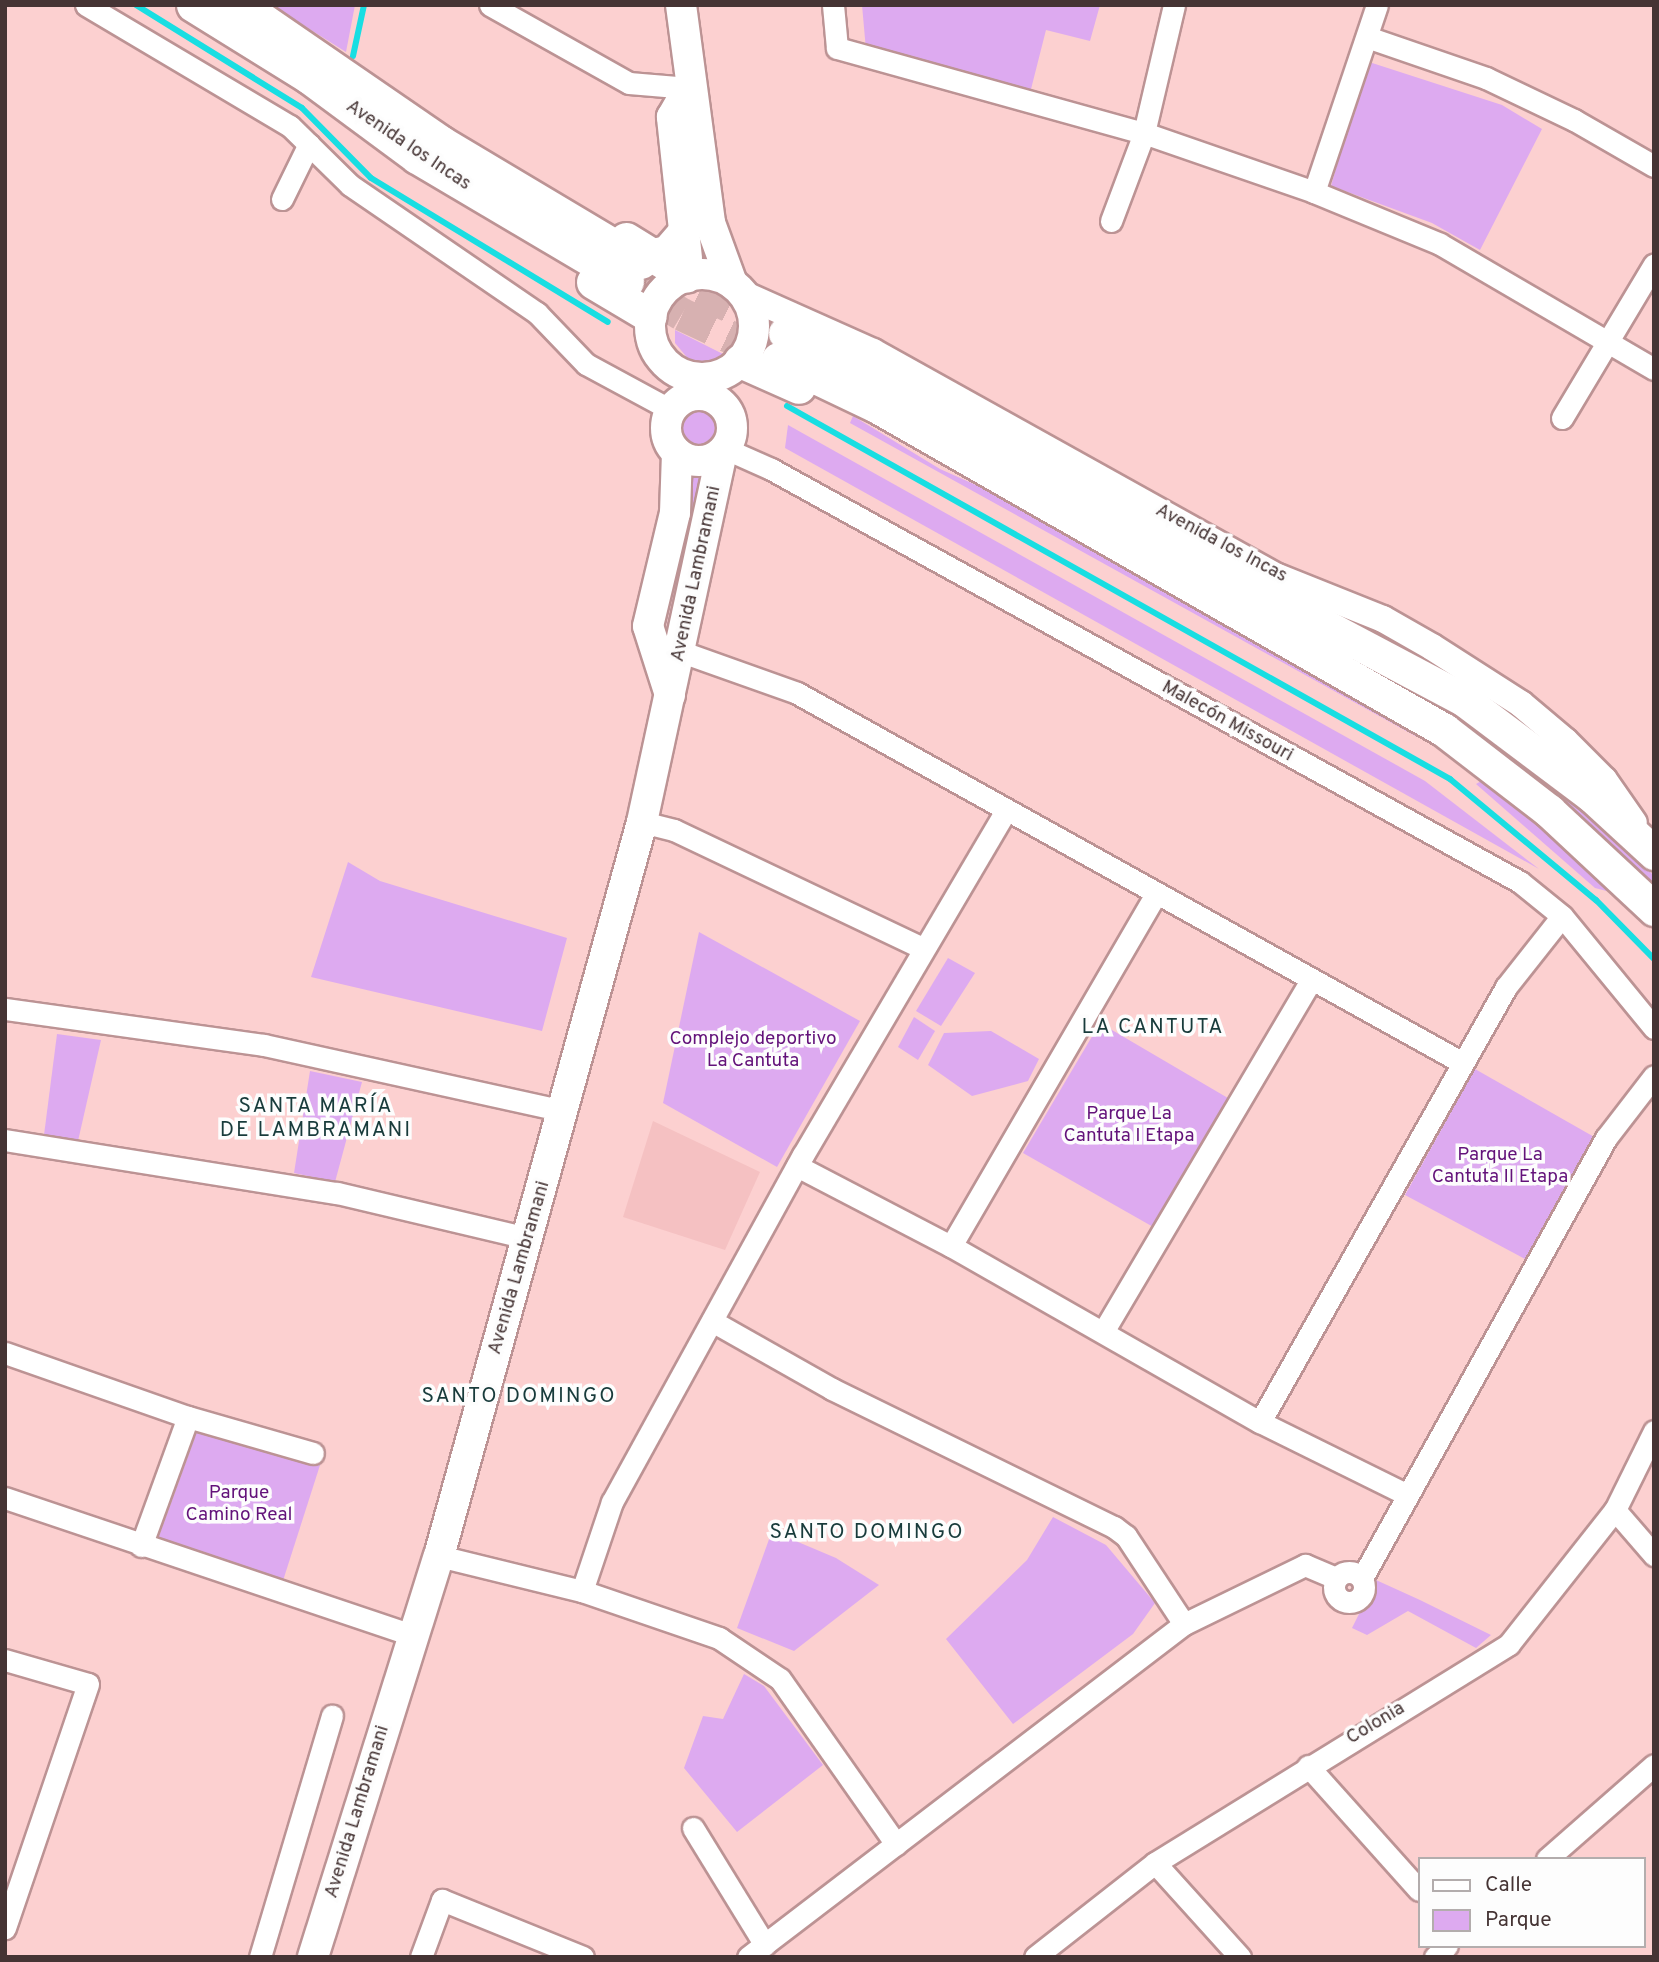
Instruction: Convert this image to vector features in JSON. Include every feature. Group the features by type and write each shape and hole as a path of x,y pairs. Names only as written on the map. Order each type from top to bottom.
{"main road":[{"name":"Avenida los Incas","path":"241,5 417,157 640,266 688,275"},
{"path":"681,5 688,88 699,121 714,244 737,289 750,307 753,335 739,362 713,377 685,375 673,369 654,346 650,316 663,291 688,275 712,275 737,289"},
{"name":"Avenida los Incas","path":"204,8 314,66"},
{"path":"314,66 383,153 439,192 650,316"},
{"path":"688,88 672,117 688,275"},
{"path":"640,266 667,252 682,234"},
{"name":"Avenida los Incas","path":"1653,852 1591,795 1490,717 1325,622 1259,591 885,379 781,346 878,407 1460,741 1549,811 1654,909"},
{"path":"739,362 863,415 962,468 1063,511"},
{"name":"Avenida Lambramani","path":"313,1957 439,1556 642,821 670,695 667,647 728,441 739,362"},
{"path":"671,412 693,395 715,399 724,406 728,441 694,461 677,453 669,443 673,369"},
{"name":"Avenida Lambramani","path":"667,647 648,626 675,513 677,453"},
{"path":"1278,577 1325,622"}],"street":[{"path":"86,5 245,96 290,126 350,185 394,218 537,313 586,364 671,412"},
{"path":"490,5 629,83 688,88"},
{"path":"833,5 837,48 1144,133 1314,192 1440,244 1654,369"},
{"path":"1111,221 1144,133 1174,5"},
{"path":"1314,192 1377,5"},
{"path":"1367,37 1486,78 1574,120 1654,166"},
{"path":"282,199 309,145"},
{"path":"1562,418 1610,344 1654,264"},
{"name":"Avenida los Incas","path":"737,289 873,352 1278,577 1383,619 1521,704 1604,780 1653,852"},
{"name":"Malecón Missouri","path":"728,441 762,464 1520,882 1562,916 1654,1028"},
{"path":"667,647 797,693 1005,811 1089,853 1156,894 1461,1062"},
{"path":"582,1591 612,1502 797,1166 922,948 1005,811"},
{"path":"642,821 674,830 922,948"},
{"path":"951,1246 1156,894"},
{"path":"1260,1422 1461,1062 1506,987 1562,916"},
{"path":"1103,1332 1311,980"},
{"path":"5,1009 264,1045 563,1111"},
{"path":"693,1828 756,1951 1184,1624 1305,1565 1336,1578 1335,1593 1346,1602 1363,1593 1362,1578 1406,1494 1606,1138 1654,1076"},
{"path":"5,1140 298,1186 528,1238"},
{"path":"797,1166 951,1246 1260,1422 1406,1494"},
{"path":"712,1321 832,1389 1114,1527 1126,1536 1184,1624"},
{"path":"5,1353 188,1417 313,1453"},
{"path":"141,1546 188,1417"},
{"name":"Colonia","path":"1035,1957 1156,1863 1308,1766 1509,1644 1615,1510 1654,1431"},
{"path":"5,1498 141,1546 412,1635"},
{"path":"1615,1510 1654,1555"},
{"path":"439,1556 582,1591 719,1638 780,1679 897,1844"},
{"path":"5,1660 88,1684 5,1928"},
{"path":"260,1957 332,1716"},
{"path":"1549,1857 1654,1765"},
{"path":"1308,1766 1418,1889"},
{"path":"1156,1863 1240,1957"},
{"path":"421,1957 442,1900 583,1957"}],"shaded area":[{"path":"653,1121 760,1172 725,1250 623,1217"}],"green space":[{"path":"271,5 355,5 346,52"},
{"path":"862,5 1100,5 1090,41 1046,30 1029,97 866,50"},
{"path":"1366,61 1502,105 1542,129 1480,250 1432,223 1331,186"},
{"path":"675,330 731,358 704,366 690,361 675,343"},
{"path":"701,407 716,413 722,428 716,443 701,449 686,443 680,428 686,413"},
{"path":"853,416 940,469 1023,506 1423,724 1417,737 850,423"},
{"path":"788,425 1425,781 1539,869 785,448"},
{"path":"687,463 716,470 666,630 691,515"},
{"path":"1501,743 1570,794 1628,848 1654,876 1654,889 1495,751"},
{"path":"1483,780 1622,895 1595,888 1476,784"},
{"path":"348,862 380,881 567,938 542,1031 311,977"},
{"name":"Complejo deportivo La Cantuta","path":"699,932 860,1021 777,1167 663,1103"},
{"path":"948,958 975,973 941,1026 916,1011"},
{"path":"914,1017 935,1031 918,1060 898,1047"},
{"name":"Parque La Cantuta I Etapa","path":"1100,1023 1233,1101 1155,1228 1023,1153"},
{"path":"991,1031 1039,1059 1028,1081 972,1096 928,1065 944,1033"},
{"path":"57,1034 101,1040 78,1141 44,1135"},
{"name":"Parque La Cantuta II Etapa","path":"1475,1069 1596,1138 1529,1261 1405,1195"},
{"path":"310,1071 362,1082 335,1182 294,1173"},
{"name":"Parque Camino Real","path":"200,1423 321,1462 280,1590 155,1547"},
{"path":"1053,1517 1106,1545 1155,1603 1133,1634 1013,1724 946,1639 1027,1560"},
{"path":"772,1531 836,1558 879,1585 794,1651 737,1628"},
{"path":"1376,1580 1491,1635 1476,1648 1408,1611 1367,1635 1352,1628"},
{"path":"744,1674 764,1686 823,1765 737,1832 684,1768 703,1716 723,1719"}],"waterway":[{"path":"136,5 302,108 371,178 608,322"},
{"path":"353,56 364,5"},
{"path":"787,406 1450,779 1596,900 1654,959"}],"tunnel":[{"path":"655,269 785,333"},
{"path":"627,281 682,314 778,359"}],"district":[{"name":"LA CANTUTA","path":"1153,1028"},
{"name":"SANTA MARÍA DE LAMBRAMANI","path":"316,1119"},
{"name":"SANTO DOMINGO","path":"519,1397"},
{"name":"SANTO DOMINGO","path":"867,1533"}]}
